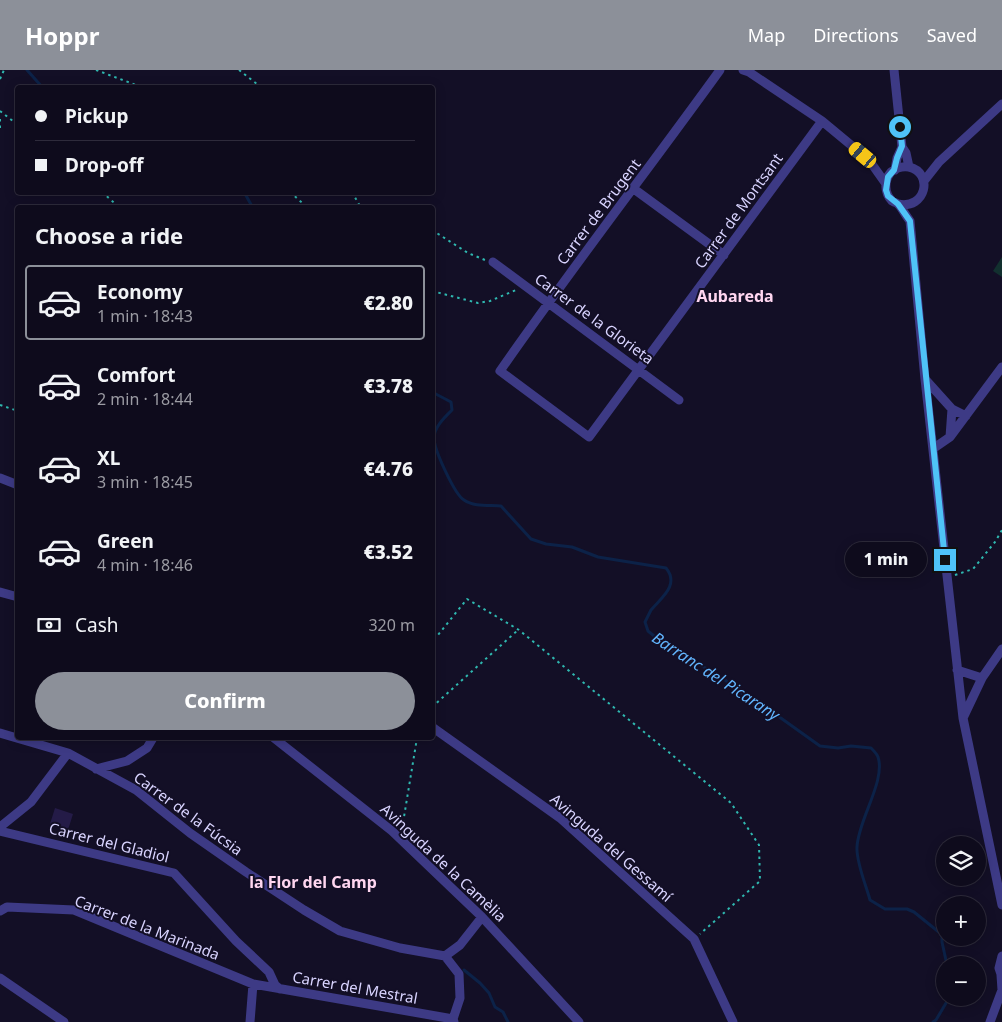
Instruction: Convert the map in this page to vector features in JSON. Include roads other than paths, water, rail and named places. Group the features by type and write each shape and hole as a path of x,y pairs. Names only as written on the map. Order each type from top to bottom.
{"street":[{"name":"Carrer de Brugent","path":"589,437 500,371 720,70"},
{"path":"743,70 749,72 822,121 869,160 886,184 888,196 898,204 910,221"},
{"path":"894,70 902,146 912,168 919,172 924,181 924,188 910,221 925,379 963,718 1002,902"},
{"path":"924,181 939,162 1002,104"},
{"name":"Carrer de Montsant","path":"589,437 822,121"},
{"path":"886,184 902,146"},
{"path":"869,160 893,171"},
{"path":"893,171 899,168 927,168 939,162"},
{"path":"634,189 724,255"},
{"path":"898,204 909,205 918,200"},
{"name":"Carrer de la Glorieta","path":"496,264 679,400"},
{"path":"934,448 950,437 1002,367"},
{"path":"925,379 952,409 966,416"},
{"path":"950,437 952,409"},
{"path":"0,478 15,484"},
{"path":"0,592 15,596"},
{"path":"963,718 982,678 1002,649"},
{"path":"957,670 982,678"},
{"name":"Avinguda del Gessamí","path":"435,729 560,818 694,939 733,1022"},
{"name":"Carrer de la Fúcsia","path":"0,733 15,737"},
{"name":"Carrer de la Fúcsia","path":"24,740 68,753 136,790 190,833 246,872 340,931 400,948 445,956"},
{"path":"96,769 127,761 147,748 152,740"},
{"name":"Avinguda de la Camèlia","path":"277,740 401,838 482,917 580,1022"},
{"path":"0,827 31,802 68,753"},
{"name":"Carrer del Gladiol","path":"0,831 174,873 236,941 269,972 275,986 280,989"},
{"name":"Carrer de la Marinada","path":"0,911 7,906 74,910 253,984"},
{"path":"454,1021 460,998 459,974 445,956 460,945 482,917"},
{"path":"991,1022 1002,990 1002,976 999,968 1002,956"},
{"path":"0,978 64,1022"},
{"path":"250,1022 253,984"},
{"name":"Carrer del Mestral","path":"253,984 454,1021"},
{"path":"991,1022 1002,1009"}],"waterway":[{"name":"Barranc del Picarany","path":"27,70 40,85"},
{"name":"Barranc del Picarany","path":"246,195 251,205"},
{"name":"Barranc del Picarany","path":"435,394 451,402 452,410 443,419 435,432"},
{"name":"Barranc del Picarany","path":"435,444 446,472 464,500 477,505 501,506 531,539 546,544 572,547 598,557 666,568 670,574 670,586 668,591 651,610 645,622 648,631 676,654 702,666 725,680 820,746 838,748 851,746 871,748 874,751 878,757 878,777 862,825 857,847 860,866 870,900 885,909 907,909 914,912 940,933 945,956"},
{"path":"464,970 489,993 495,1007 503,1012 508,1022"},
{"name":"Barranc del Picarany","path":"933,1022 944,1006"}],"district":[{"name":"Aubareda","path":"735,296"},
{"name":"la Flor del Camp","path":"313,882"}]}
